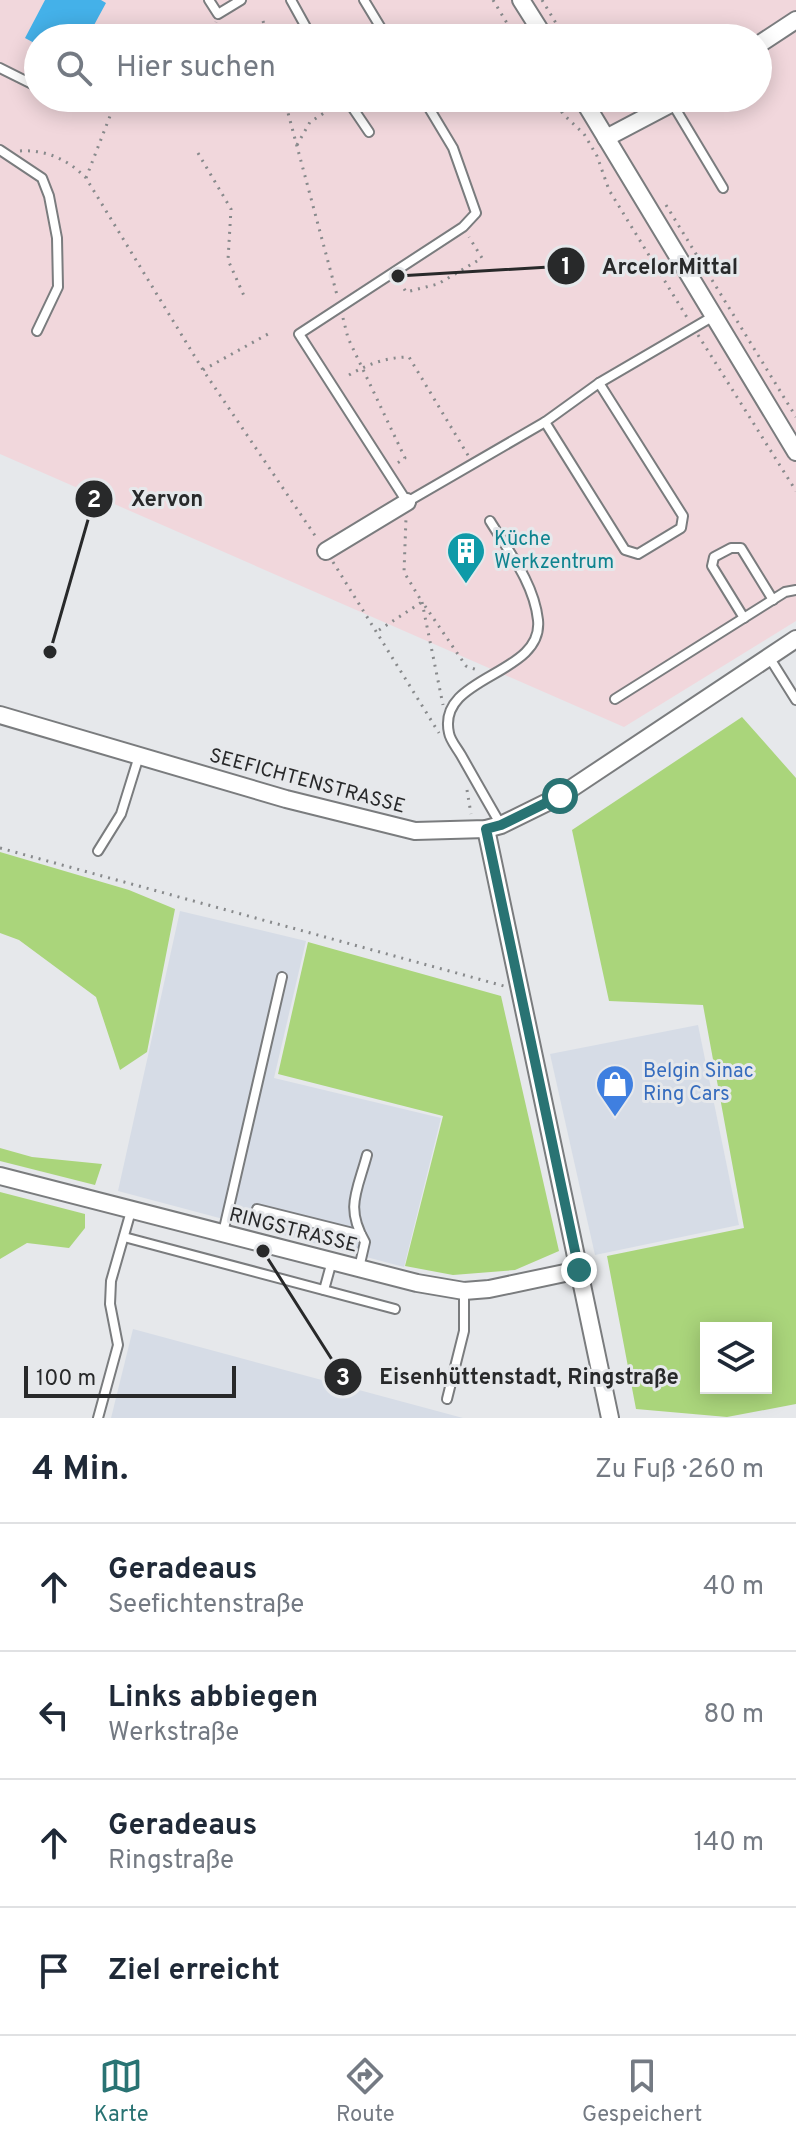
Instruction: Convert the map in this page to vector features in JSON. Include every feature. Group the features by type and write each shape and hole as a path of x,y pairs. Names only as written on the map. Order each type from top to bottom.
{"street":[{"path":"521,0 536,24"},
{"path":"772,36 796,20"},
{"path":"590,112 796,452"},
{"path":"606,138 652,112"},
{"path":"326,551 403,504"},
{"name":"SEEFICHTENSTRASSE","path":"0,715 286,799 415,831 487,828 560,796 796,639"},
{"path":"487,828 610,1418"},
{"name":"RINGSTRASSE","path":"0,1176 417,1283 464,1291 489,1289 579,1270"}],"lane":[{"path":"209,0 218,14 241,0"},
{"path":"291,0 304,24"},
{"path":"364,0 379,24"},
{"path":"0,68 24,80"},
{"path":"355,112 369,132"},
{"path":"431,112 453,148 476,213 463,227 299,334 386,470 403,504 545,422 599,383 712,317"},
{"path":"675,112 723,188"},
{"path":"2,151 42,178 49,196 57,238 58,287 37,331"},
{"path":"545,422 625,550 638,554 681,528 683,516 599,383"},
{"path":"487,828 449,733 450,711 461,695 515,661 534,644 538,624 526,579 490,521"},
{"path":"744,618 712,566 714,557 731,548 741,548 773,600"},
{"path":"615,699 785,592 796,590"},
{"path":"769,657 796,700"},
{"path":"98,851 121,814 139,756"},
{"path":"223,1234 282,977"},
{"path":"359,1268 365,1242 354,1220 353,1209 367,1155"},
{"path":"257,1209 361,1235"},
{"path":"98,1418 118,1345 110,1304 111,1281 131,1211"},
{"path":"124,1237 395,1309"},
{"path":"324,1290 332,1261"},
{"path":"447,1399 464,1331 464,1291"}],"path":[{"path":"493,0 508,24"},
{"path":"542,0 557,24"},
{"path":"215,24 218,14"},
{"path":"86,178 112,112"},
{"path":"288,112 348,338 405,458 386,470"},
{"path":"297,145 310,122 325,112"},
{"path":"562,112 584,134 597,156 609,190 796,491"},
{"path":"2,151 37,150 74,166 86,178 203,370 378,631 441,737"},
{"path":"198,153 231,209 228,260 245,298"},
{"path":"660,195 796,417"},
{"path":"393,272 406,292 438,284 482,258 463,227"},
{"path":"203,370 268,334"},
{"path":"349,375 392,357 409,357 473,463"},
{"path":"403,504 406,518 404,572 466,666 491,676"},
{"path":"378,631 422,602"},
{"path":"422,602 444,706 450,711"},
{"path":"466,787 487,828"},
{"path":"0,848 519,990"}],"shaded area":[{"path":"0,0 796,0 796,621 624,727 0,454"},
{"path":"180,911 306,941 274,1078 441,1118 404,1267 118,1191"},
{"path":"698,1025 739,1225 595,1255 550,1054"},
{"path":"133,1329 463,1418 111,1418"}],"green space":[{"path":"742,717 796,778 796,1404 727,1417 636,1409 607,1256 744,1228 703,1005 609,1001 572,830"},
{"path":"0,852 129,890 175,909 147,1052 120,1070 96,997 19,940 0,933"},
{"path":"308,942 501,996 559,1251 515,1270 453,1275 405,1266 443,1116 278,1074"},
{"path":"0,1148 32,1157 102,1164 95,1185 0,1161"},
{"path":"0,1192 85,1214 85,1228 69,1248 27,1243 0,1259"}],"water":[{"path":"45,0 101,0 106,3 95,24 32,24"}],"place":[{"name":"ArcelorMittal","path":"398,276"},
{"name":"Küche Werkzentrum","path":"466,585"},
{"name":"Xervon","path":"50,652"},
{"name":"Belgin Sinac Ring Cars","path":"615,1118"},
{"name":"Eisenhüttenstadt, Ringstraße","path":"263,1251"}],"route":[{"path":"560,796 501,825 486,829 579,1270"}]}
